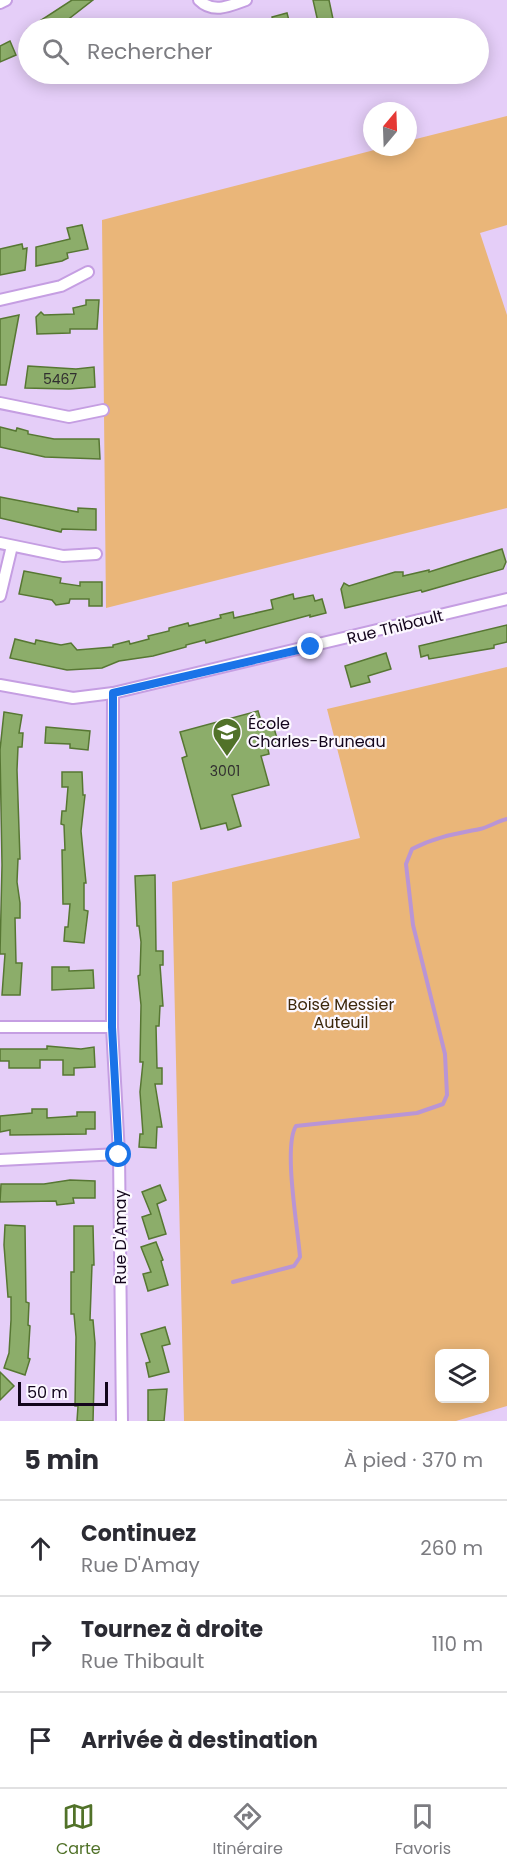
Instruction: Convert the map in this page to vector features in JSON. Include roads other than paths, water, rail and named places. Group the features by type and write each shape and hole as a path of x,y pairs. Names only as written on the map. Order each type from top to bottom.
{"street":[{"path":"0,3 6,0"},
{"path":"199,0 212,9 226,8 246,0"},
{"path":"0,300 61,286 88,272"},
{"path":"0,403 69,417 103,410"},
{"path":"0,543 63,556 96,554"},
{"path":"0,596 12,546"},
{"name":"Rue Thibault","path":"0,685 73,698 113,693 507,599"},
{"name":"Rue D'Amay","path":"113,693 112,1027 119,1155 122,1421"},
{"path":"0,1027 112,1027"},
{"path":"0,1160 119,1155"}],"waterway":[{"path":"233,1282 294,1266 300,1257 291,1169 292,1136 296,1126 417,1113 443,1104 447,1095 445,1054 413,925 406,864 412,849 445,836 483,828 507,819"}],"place":[{"name":"École Charles-Bruneau","path":"227,758"}],"park label":[{"name":"Boisé Messier Auteuil","path":"341,1013"}]}
